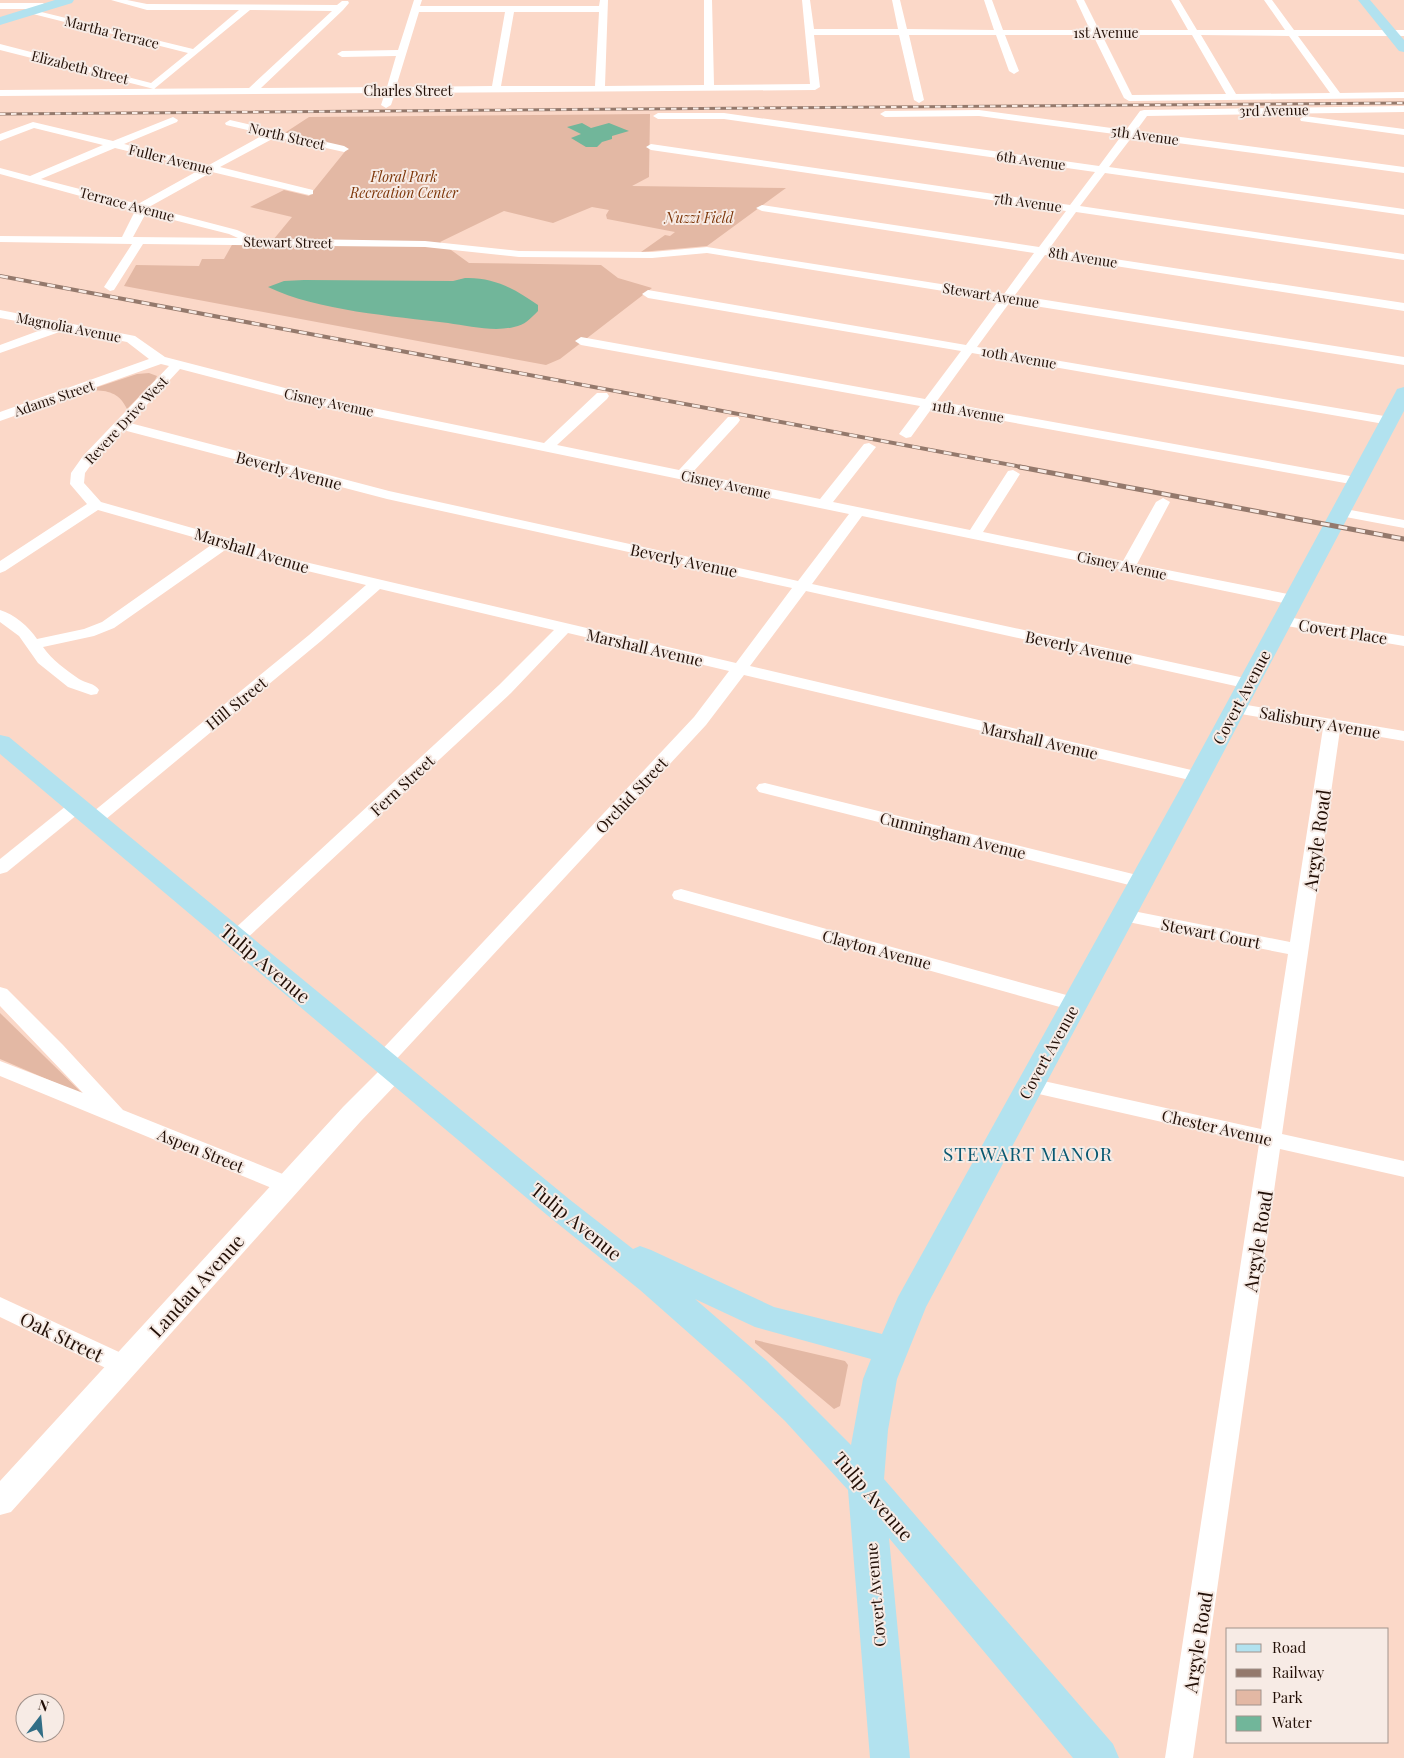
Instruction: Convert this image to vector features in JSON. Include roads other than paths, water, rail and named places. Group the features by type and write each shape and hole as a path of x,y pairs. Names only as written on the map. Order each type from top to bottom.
{"main road":[{"path":"0,21 68,0"},
{"path":"1364,0 1404,48"},
{"name":"Covert Avenue","path":"890,1758 866,1484 870,1430 880,1379 890,1350 910,1306 1236,708 1404,393"},
{"name":"Tulip Avenue","path":"0,742 389,1066 652,1281 755,1370 866,1484 1099,1758"},
{"path":"601,1241 767,1318 890,1350"}],"street":[{"path":"115,0 147,7 340,8"},
{"path":"252,91 347,0"},
{"path":"708,0 709,88"},
{"path":"806,0 809,32"},
{"path":"896,0 919,100"},
{"path":"988,0 1014,71"},
{"path":"1080,0 1098,32 1129,98 1404,95"},
{"path":"1175,0 1233,97"},
{"path":"1268,0 1337,96"},
{"path":"386,105 416,4 510,9 604,5 600,88"},
{"path":"0,6 50,6"},
{"path":"152,89 247,8"},
{"path":"496,89 510,9"},
{"name":"Martha Terrace","path":"29,12 194,52"},
{"name":"Charles Street","path":"0,93 152,89 252,91 815,87 809,32"},
{"name":"1st Avenue","path":"809,32 1404,33"},
{"name":"Elizabeth Street","path":"0,47 152,89"},
{"path":"342,54 402,53"},
{"name":"3rd Avenue","path":"1129,133 1144,113 1404,109"},
{"path":"1249,110 1404,132"},
{"name":"5th Avenue","path":"885,114 979,113 1404,170"},
{"name":"6th Avenue","path":"658,116 724,116 1404,212"},
{"path":"31,179 173,120"},
{"name":"North Street","path":"230,123 344,149"},
{"name":"Fuller Avenue","path":"0,138 33,126 309,192"},
{"path":"126,240 141,211 140,207 274,133"},
{"path":"906,434 1129,133"},
{"name":"7th Avenue","path":"651,147 1404,257"},
{"name":"Terrace Avenue","path":"0,171 234,232 253,241"},
{"name":"8th Avenue","path":"762,208 1404,307"},
{"name":"Stewart Street","path":"0,239 425,244 505,253 576,254"},
{"path":"110,287 140,240"},
{"name":"Stewart Avenue","path":"576,254 652,255 714,251 1404,361"},
{"name":"10th Avenue","path":"648,294 1390,421"},
{"name":"Magnolia Avenue","path":"0,314 135,340 140,343 149,355 160,360"},
{"path":"0,349 64,326"},
{"name":"11th Avenue","path":"581,341 1356,481"},
{"name":"Cisney Avenue","path":"160,360 319,401 1128,566 1287,610"},
{"name":"Revere Drive West","path":"108,379 160,360"},
{"name":"Revere Drive West","path":"96,505 76,484 78,473 88,459 177,365"},
{"name":"Adams Street","path":"0,417 108,379"},
{"path":"547,447 602,396"},
{"path":"683,475 733,420"},
{"name":"Beverly Avenue","path":"122,425 387,495 1248,684"},
{"path":"824,504 869,447"},
{"path":"974,535 1013,474"},
{"path":"1128,566 1163,502"},
{"path":"0,568 96,505"},
{"name":"Marshall Avenue","path":"96,505 226,542 282,561 1198,777"},
{"name":"Orchid Street","path":"389,1066 700,721 859,511"},
{"path":"1340,512 1404,524"},
{"path":"34,644 88,633 108,625 226,542"},
{"name":"Hill Street","path":"0,868 86,813 315,638 376,584"},
{"name":"Covert Place","path":"1287,610 1404,641"},
{"path":"0,615 25,634 44,660 74,683 91,690"},
{"name":"Fern Street","path":"236,938 504,689 564,628"},
{"name":"Salisbury Avenue","path":"1236,708 1404,736"},
{"name":"Argyle Road","path":"1180,1758 1332,724"},
{"name":"Cunningham Avenue","path":"766,788 1141,882"},
{"name":"Clayton Avenue","path":"680,895 1074,1004"},
{"name":"Stewart Court","path":"1122,915 1300,950"},
{"name":"Aspen Street","path":"0,994 56,1050 115,1115"},
{"name":"Landau Avenue","path":"0,1502 287,1185 389,1066"},
{"name":"Aspen Street","path":"0,1068 287,1185"},
{"name":"Chester Avenue","path":"1030,1085 1404,1169"},
{"name":"Oak Street","path":"0,1306 123,1365"}],"water":[{"path":"582,123 591,128 609,123 629,131 612,136 612,139 602,142 597,147 586,147 571,138 581,134 567,127"},
{"path":"476,278 504,285 538,305 538,311 518,326 498,329 481,328 332,307 309,302 268,287 284,281 304,280 453,281"}],"railway":[{"path":"0,114 1404,103"},
{"path":"0,276 1027,468"},
{"path":"1020,467 1404,539"}],"district":[{"name":"STEWART MANOR","path":"1028,1153"}],"park label":[{"name":"Floral Park Recreation Center","path":"404,184"},
{"name":"Nuzzi Field","path":"699,217"}]}
